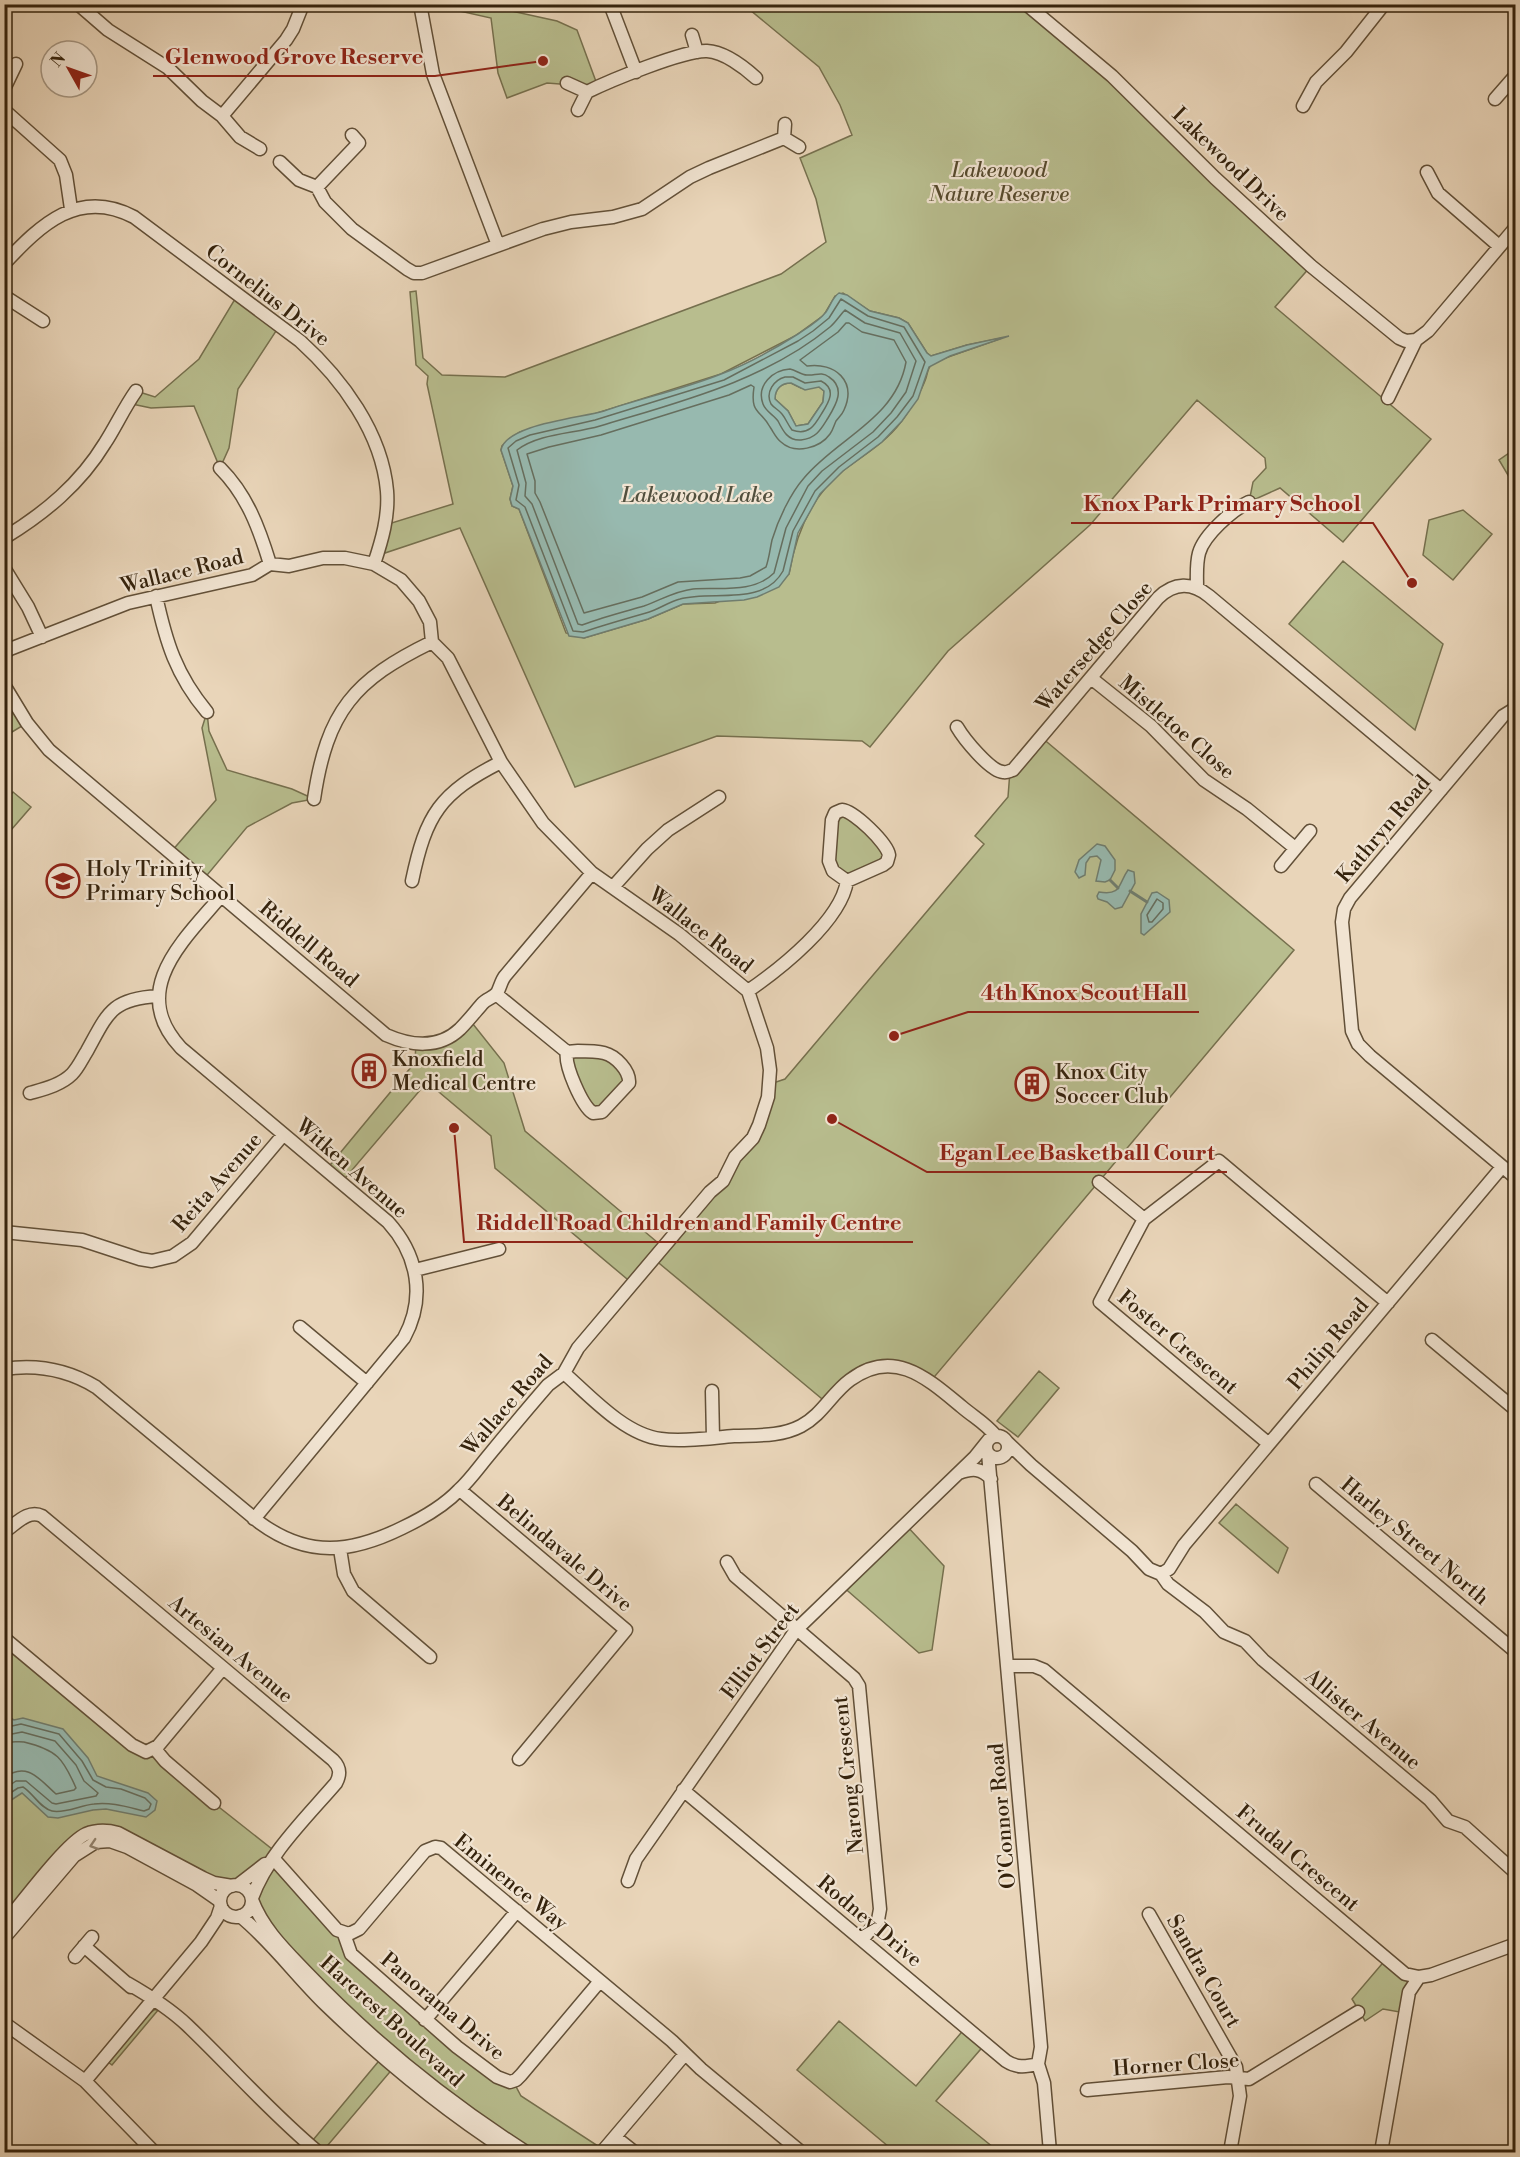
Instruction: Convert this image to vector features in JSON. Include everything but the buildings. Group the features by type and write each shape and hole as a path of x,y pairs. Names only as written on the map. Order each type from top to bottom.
{"street":[{"path":"78,4 108,30 168,68 202,101 222,116 240,137 260,149"},
{"path":"222,116 286,40 303,4"},
{"path":"420,4 433,74 498,245"},
{"path":"425,25 431,4"},
{"path":"610,4 636,72"},
{"name":"Lakewood Drive","path":"1026,4 1112,76 1207,171 1311,266 1399,338 1406,341 1416,340"},
{"path":"1303,106 1316,81 1357,39 1384,4"},
{"path":"692,35 697,52"},
{"path":"578,110 587,92 636,72 697,52 710,51 720,55 746,69 756,78"},
{"path":"4,89 16,64"},
{"path":"1495,99 1515,75"},
{"path":"567,83 587,92"},
{"path":"4,110 60,160 66,175 71,209"},
{"path":"784,138 785,124"},
{"path":"280,162 299,180 317,187 325,202 352,229 402,266 414,273 422,273 553,226 614,218 642,209 690,177 784,138"},
{"path":"784,138 799,147"},
{"path":"317,187 360,139"},
{"path":"1427,172 1438,193 1499,246"},
{"name":"Cornelius Drive","path":"4,264 42,227 71,209 93,206 109,207 134,217 289,331 312,351 333,375 363,420 383,467 387,490 387,515 374,564"},
{"path":"1388,398 1416,340 1428,332 1515,226"},
{"path":"4,296 43,321"},
{"path":"4,538 44,511 77,480 106,443 136,391"},
{"path":"220,468 237,486 248,506 259,528 270,564"},
{"path":"1249,502 1235,509 1203,544 1198,555 1197,587 1441,790"},
{"name":"Wallace Road","path":"4,653 128,603 252,574 270,564 289,566 333,557 356,559 374,564 395,576 412,591 430,622 432,642 448,658 501,762 543,823 592,873 678,933 748,991 765,1036 770,1061 769,1091 759,1125 747,1146 733,1160 723,1181 710,1192 578,1348 564,1373 548,1385 460,1490 434,1511 403,1528 364,1544 340,1549 319,1548 299,1544 277,1534 254,1519 104,1392 71,1374 49,1368 22,1366 4,1368"},
{"path":"4,568 42,637"},
{"name":"Watersedge Close","path":"957,727 969,746 997,770 1010,771 1016,767 1164,592 1183,585 1197,587"},
{"path":"156,596 164,635 175,664 189,689 207,712"},
{"path":"314,799 319,767 327,739 349,702 363,684 380,670 432,642"},
{"name":"Mistletoe Close","path":"1092,678 1151,726 1204,780 1247,809 1295,848"},
{"name":"Riddell Road","path":"4,685 27,723 49,750 386,1035 402,1042 428,1044 447,1038 460,1029 483,1002 496,994 505,976 592,873"},
{"name":"Kathryn Road","path":"1515,708 1503,716 1350,898 1344,909 1342,922 1351,1024 1354,1038 1362,1050 1515,1178"},
{"path":"412,881 422,839 438,809 458,788 501,762"},
{"path":"613,887 647,849 668,830 720,797"},
{"path":"842,810 853,814 884,844 889,855 887,862 883,865 847,881 833,871 829,861 832,820 835,813 842,810"},
{"path":"1281,866 1310,831"},
{"path":"748,991 796,953 820,928 843,897 847,881"},
{"name":"Witken Avenue","path":"222,895 169,960 162,978 159,996 163,1019 170,1035 388,1222 405,1244 415,1270 417,1293 410,1328 397,1349 254,1519"},
{"path":"496,994 567,1052 606,1054 629,1074 629,1083 626,1088 602,1112 593,1113 585,1106 568,1067 567,1052"},
{"path":"30,1093 60,1083 73,1074 107,1016 116,1007 135,998 159,996"},
{"name":"Reita Avenue","path":"4,1232 82,1240 146,1260 166,1259 192,1243 283,1134"},
{"name":"Foster Crescent","path":"1269,1444 1100,1302 1144,1219 1219,1161 1388,1303"},
{"name":"Philip Road","path":"1163,1571 1502,1167"},
{"path":"1100,1182 1144,1219"},
{"path":"415,1270 499,1249"},
{"path":"300,1327 367,1383"},
{"path":"1432,1340 1515,1410"},
{"path":"564,1373 622,1423 639,1433 668,1440 772,1434 799,1427 818,1413 847,1382 867,1370 883,1366 898,1366 919,1374 966,1410 996,1447 991,1477 977,1470 958,1473"},
{"path":"712,1391 713,1438"},
{"name":"Allister Avenue","path":"996,1447 1031,1465 1132,1551 1149,1569 1163,1571 1170,1587 1186,1596 1224,1632 1245,1641 1263,1660 1430,1800 1448,1821 1465,1827 1515,1873"},
{"name":"Elliot Street","path":"628,1881 636,1859 796,1630 958,1473 996,1447"},
{"name":"O'Connor Road","path":"991,1477 1041,2048 1038,2064 1044,2083 1050,2152"},
{"name":"Harley Street North","path":"1316,1484 1515,1652"},
{"name":"Belindavale Drive","path":"460,1490 626,1630 519,1759"},
{"name":"Artesian Avenue","path":"4,1532 27,1515 34,1513 42,1516 333,1760 338,1767 340,1775 336,1783 273,1858 256,1885 252,1899"},
{"path":"340,1549 344,1574 353,1591 430,1657"},
{"name":"Narong Crescent","path":"727,1562 735,1576 854,1678 861,1690 880,1909 878,1920 862,1940"},
{"path":"4,1638 137,1749 146,1752 155,1749 223,1668"},
{"name":"Frudal Crescent","path":"1009,1666 1034,1666 1044,1670 1402,1971 1419,1977"},
{"path":"155,1749 165,1761 214,1803"},
{"name":"Rodney Drive","path":"683,1790 1006,2061 1021,2067 1038,2064"},
{"path":"4,1924 73,1843 92,1832 108,1831 118,1833 214,1883 247,1889 252,1899 250,1908 201,1942"},
{"path":"4,1938 70,1860 82,1849 96,1842 110,1841 127,1847 197,1886 221,1904 226,1913 237,1916"},
{"name":"Eminence Way","path":"348,1934 359,1929 422,1854 435,1847 444,1850 801,2152"},
{"path":"273,1858 337,1930 348,1934"},
{"name":"Artesian Avenue","path":"235,1885 273,1858"},
{"path":"85,2081 201,1942 217,1918 224,1891 235,1885"},
{"name":"Harcrest Boulevard","path":"252,1899 257,1914 269,1932 356,2021 445,2096 526,2152"},
{"path":"425,2020 517,1911"},
{"name":"Sandra Court","path":"1149,1914 1229,2052 1239,2078 1240,2096 1230,2152"},
{"name":"Harcrest Boulevard","path":"237,1916 254,1928 312,1991 361,2038 435,2099 509,2152"},
{"name":"Panorama Drive","path":"348,1934 359,1960 425,2020 497,2077 507,2082 522,2075 600,1981"},
{"path":"75,1957 88,1941 127,1983 155,1998 186,2024 245,2086 318,2152"},
{"path":"1381,2152 1409,1992 1419,1977 1515,1944"},
{"name":"Horner Close","path":"1087,2090 1228,2077 1246,2079 1253,2077 1358,2012"},
{"path":"4,2023 85,2081 154,2152"},
{"path":"602,2152 685,2054"},
{"path":"615,2137 634,2152"}],"green space":[{"path":"433,5 484,5 557,21 577,30 598,87 547,83 507,98 498,73 491,18"},
{"name":"Lakewood Nature Reserve","path":"744,5 1026,5 1311,266 1275,307 1431,439 1343,542 1280,488 1249,502 1253,482 1266,468 1265,458 1197,400 1090,525 948,651 870,747 862,741 717,736 575,787 460,528 376,556 385,525 453,504 427,384 428,376 416,365 410,292 416,291 423,358 442,375 505,377 781,274 826,242 816,199 800,158 852,135 840,105 819,67","holes":["843,293 870,311 899,318 908,323 931,356 967,345 1002,338 932,364 915,401 895,429 882,442 832,480 822,491 801,530 789,574 715,603 683,604 648,619 584,638 566,633 519,509 512,506 510,499 513,486 501,450 502,446 520,432 594,414 721,374 795,336 824,315 835,296"]},
{"path":"238,294 280,325 238,389 229,448 220,468 194,406 151,408 127,403 136,391 155,397 199,359"},
{"path":"791,383 801,388 819,387 824,391 823,402 808,424 796,426 788,411 775,399 779,387"},
{"path":"1515,449 1515,487 1499,460"},
{"path":"1463,510 1492,534 1453,580 1423,555 1429,520"},
{"path":"1343,561 1443,644 1415,730 1289,624"},
{"path":"4,685 27,723 7,735 4,733"},
{"path":"207,712 209,731 227,770 292,789 314,799 292,803 247,827 203,880 171,852 216,800 202,728"},
{"path":"1041,737 1294,950 930,1382 876,1367 827,1403 654,1259 633,1284 495,1168 491,1136 427,1082 341,1183 326,1170 412,1066 415,1060 416,1044 428,1044 469,1019 504,1063 525,1131 663,1247 747,1146 770,1084 785,1079 984,844 975,836 1008,797 1010,771"},
{"path":"13,792 31,807 5,837 5,801"},
{"path":"842,810 889,855 852,880 833,871 833,816"},
{"path":"567,1052 601,1052 630,1079 593,1113"},
{"path":"1039,1371 1059,1388 1018,1437 997,1421"},
{"path":"1236,1504 1288,1548 1278,1573 1219,1523"},
{"path":"905,1524 944,1566 932,1650 919,1653 841,1585"},
{"path":"5,1638 277,1853 347,1947 391,1990 513,2081 521,2096 604,2150 615,2137 634,2152 526,2152 400,2060 322,2152 303,2152 388,2050 304,1970 252,1900 262,1875 232,1886 92,1832 5,1924"},
{"path":"1387,1958 1411,1976 1405,2013 1383,2009 1365,2021 1352,1999"},
{"path":"159,2009 112,2065 108,2062 148,2015"},
{"path":"839,2021 916,2086 966,2027 986,2043 936,2101 999,2152 895,2152 797,2070"}],"water":[{"name":"Lakewood Lake","path":"839,293 847,295 870,311 899,318 908,323 931,356 1009,336 950,356 929,367 918,399 902,421 882,442 843,471 820,494 798,533 789,574 779,587 744,600 683,604 648,619 584,638 569,636 519,509 512,506 510,499 513,486 501,450 506,441 530,428 604,411 730,370 770,350 813,324 826,312","holes":["787,383 805,390 819,387 824,391 823,402 808,424 796,426 788,411 775,399 775,395 779,387"]},
{"path":"1097,844 1105,846 1115,860 1115,870 1110,880 1105,882 1096,881 1101,860 1097,856 1090,857 1086,863 1085,875 1079,878 1075,872 1079,860"},
{"path":"1128,870 1134,872 1135,883 1122,907 1115,909 1107,902 1098,899 1099,892 1106,893 1116,890"},
{"path":"1157,892 1169,900 1170,912 1144,935 1141,933 1141,914 1152,893"},
{"path":"5,1715 14,1720 23,1718 63,1729 88,1758 97,1776 148,1793 157,1801 155,1810 146,1817 106,1809 58,1818 48,1817 22,1793 5,1804"}],"waterway":[{"path":"1110,880 1118,888"},
{"path":"1130,891 1147,902"}],"place":[{"name":"Glenwood Grove Reserve","path":"543,61"},
{"name":"Knox Park Primary School","path":"1412,583"},
{"name":"Holy Trinity Primary School","path":"63,881"},
{"name":"4th Knox Scout Hall","path":"894,1036"},
{"name":"Knoxfield Medical Centre","path":"369,1071"},
{"name":"Knox City Soccer Club","path":"1032,1084"},
{"name":"Egan Lee Basketball Court","path":"832,1119"},
{"name":"Riddell Road Children and Family Centre","path":"454,1128"}]}
